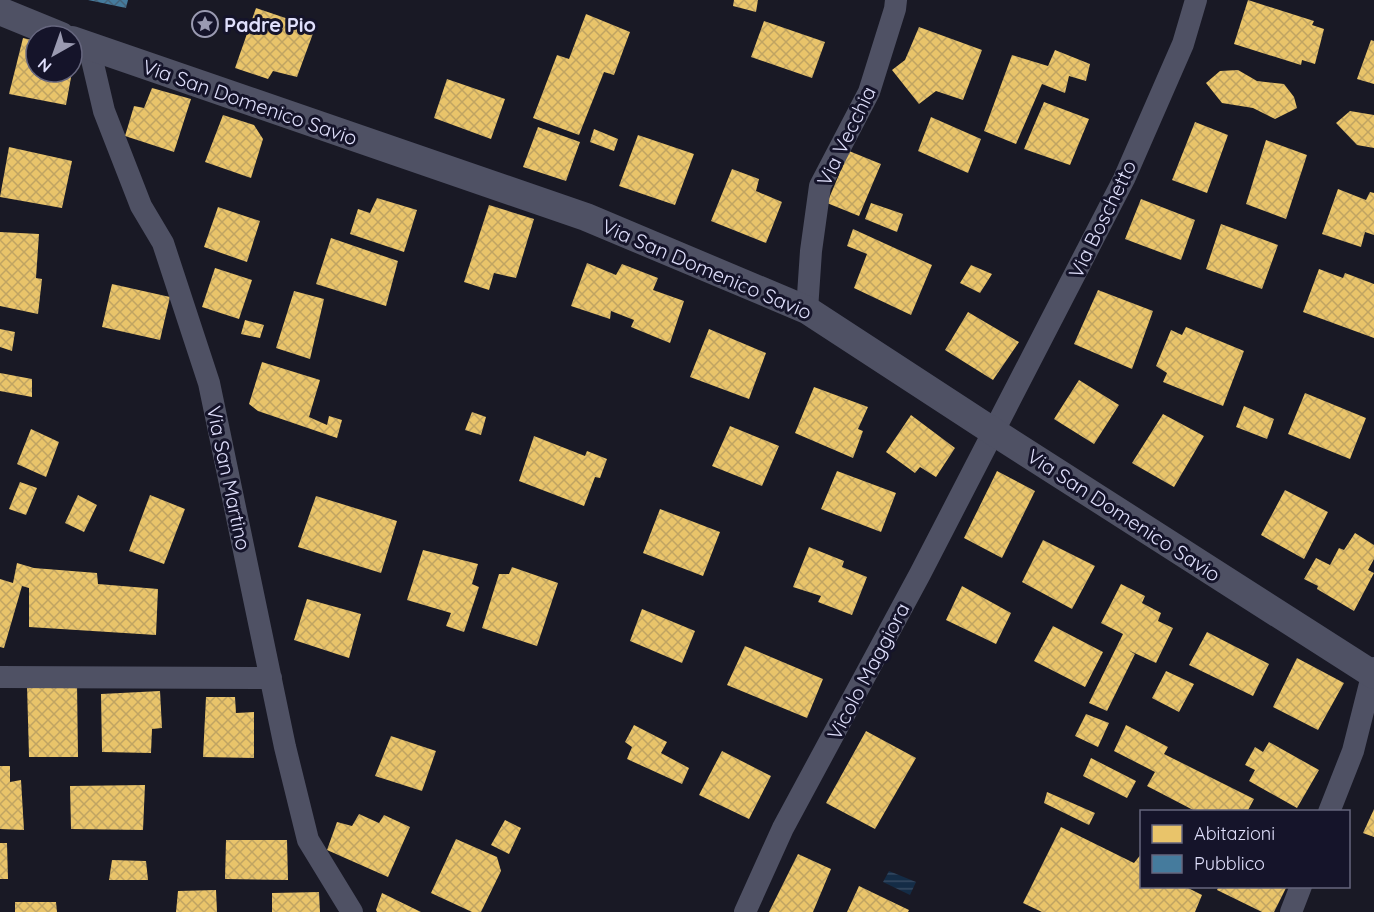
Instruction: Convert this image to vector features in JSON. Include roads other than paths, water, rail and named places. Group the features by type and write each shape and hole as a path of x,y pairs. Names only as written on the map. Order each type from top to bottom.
{"street":[{"name":"Via Vecchia","path":"807,310 811,251 820,186 869,92 896,0"},
{"name":"Via Boschetto","path":"994,432 1124,179 1182,44 1196,0"},
{"path":"0,11 32,24"},
{"name":"Via San Domenico Savio","path":"84,45 586,217 807,310 1373,673"},
{"name":"Via San Martino","path":"84,55 141,206 163,243 209,384 285,747 308,840 352,912"},
{"name":"Vicolo Maggiora","path":"745,912 783,828 889,634 994,432"},
{"path":"1330,810 1353,751 1373,673"},
{"path":"0,677 271,678"},
{"path":"1291,912 1299,888"}],"water":[{"path":"889,871 916,882 910,895 883,882"}],"place":[{"name":"Padre Pio","path":"205,24"}]}
